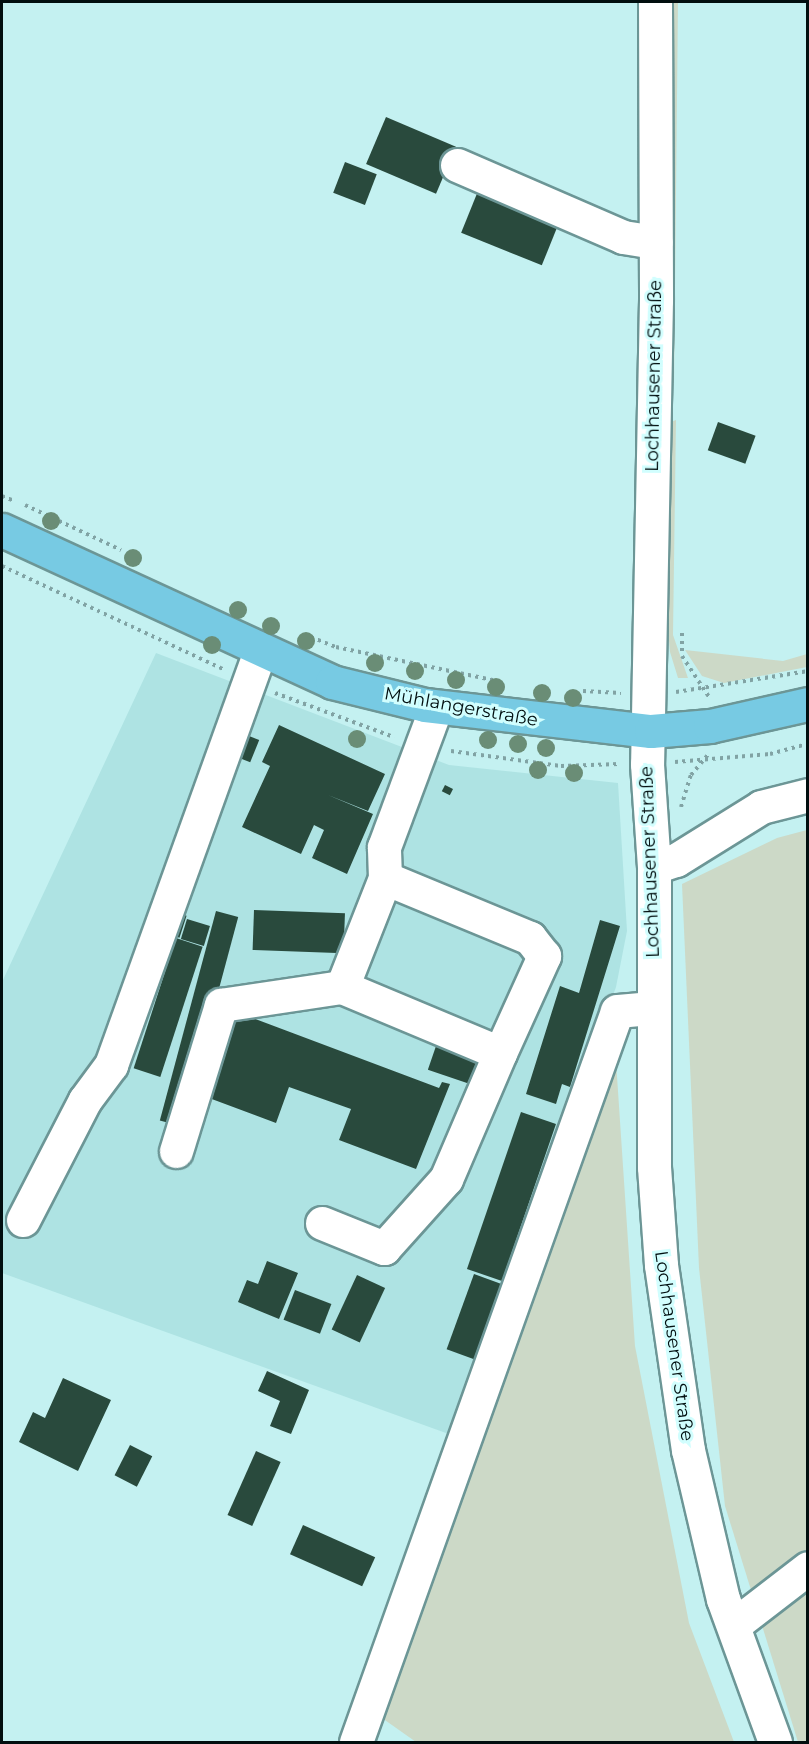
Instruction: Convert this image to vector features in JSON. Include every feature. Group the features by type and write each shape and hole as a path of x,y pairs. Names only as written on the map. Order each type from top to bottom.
{"main road":[{"name":"Mühlangerstraße","path":"2,530 260,651 332,682 436,707 651,731 710,726 807,704"}],"street":[{"name":"Lochhausener Straße","path":"655,2 656,242 649,694 651,731 647,764 654,867 654,1167 661,1265 688,1450 734,1625 776,1743"},
{"path":"457,165 623,237 656,242"},
{"path":"22,1220 85,1100 111,1065 260,651"},
{"path":"342,987 385,878 384,847 436,707"},
{"path":"654,867 676,860 761,807 807,795"},
{"path":"322,1223 384,1248 446,1179 544,956 530,938 385,878"},
{"path":"176,1151 222,1005 342,987 500,1053"},
{"path":"356,1743 617,1011 653,1008"},
{"path":"734,1625 807,1568"}],"path":[{"path":"2,496 124,551"},
{"path":"304,634 347,650 507,683"},
{"path":"573,691 649,694 709,690 807,671"},
{"path":"681,815 691,775 708,761 709,690"},
{"path":"647,764 708,761 807,744"}],"shaded area":[{"path":"156,653 449,765 618,783 627,931 616,987 457,1437 2,1273 2,982"}],"green space":[{"path":"669,2 678,2 674,383 669,382"},
{"path":"676,420 673,635 688,678 678,678 670,652 666,608 666,424"},
{"path":"685,650 783,661 807,654 807,667 724,683 702,676"},
{"path":"807,830 807,1742 798,1742 725,1506 699,1268 682,884 777,838"},
{"path":"616,1061 635,1346 689,1623 734,1742 416,1742 382,1718"}],"building":[{"path":"386,117 456,147 436,194 366,164"},
{"path":"345,162 377,174 365,205 333,193"},
{"path":"478,191 559,224 542,265 461,233"},
{"path":"718,422 756,436 745,464 708,450"},
{"path":"279,725 385,774 368,811 328,795 373,814 347,874 312,858 324,830 314,825 301,854 242,827 270,766 262,762"},
{"path":"249,736 259,740 250,762 240,758"},
{"path":"445,785 453,789 450,795 442,791"},
{"path":"254,910 345,913 344,953 253,950"},
{"path":"216,911 238,917 182,1127 160,1121"},
{"path":"178,913 187,916 179,938 171,935"},
{"path":"187,919 210,926 204,946 181,939"},
{"path":"600,920 620,926 570,1087 562,1084 556,1104 526,1094 560,986 579,993"},
{"path":"176,938 203,947 160,1077 134,1068"},
{"path":"229,1009 439,1088 442,1082 450,1084 416,1169 339,1140 351,1109 289,1087 276,1123 201,1095"},
{"path":"436,1046 479,1061 471,1085 428,1070"},
{"path":"521,1112 556,1124 502,1281 467,1269"},
{"path":"267,1261 298,1273 279,1319 238,1302 247,1280 258,1284"},
{"path":"474,1274 507,1286 480,1361 447,1349"},
{"path":"357,1275 385,1288 360,1342 332,1329"},
{"path":"295,1290 331,1304 320,1334 284,1320"},
{"path":"267,1371 309,1390 291,1434 270,1426 280,1401 258,1391"},
{"path":"63,1378 111,1400 78,1471 19,1442 33,1412 45,1418"},
{"path":"130,1445 152,1456 137,1487 115,1475"},
{"path":"256,1451 281,1462 252,1526 228,1515"},
{"path":"303,1525 375,1557 362,1586 290,1554"}]}
